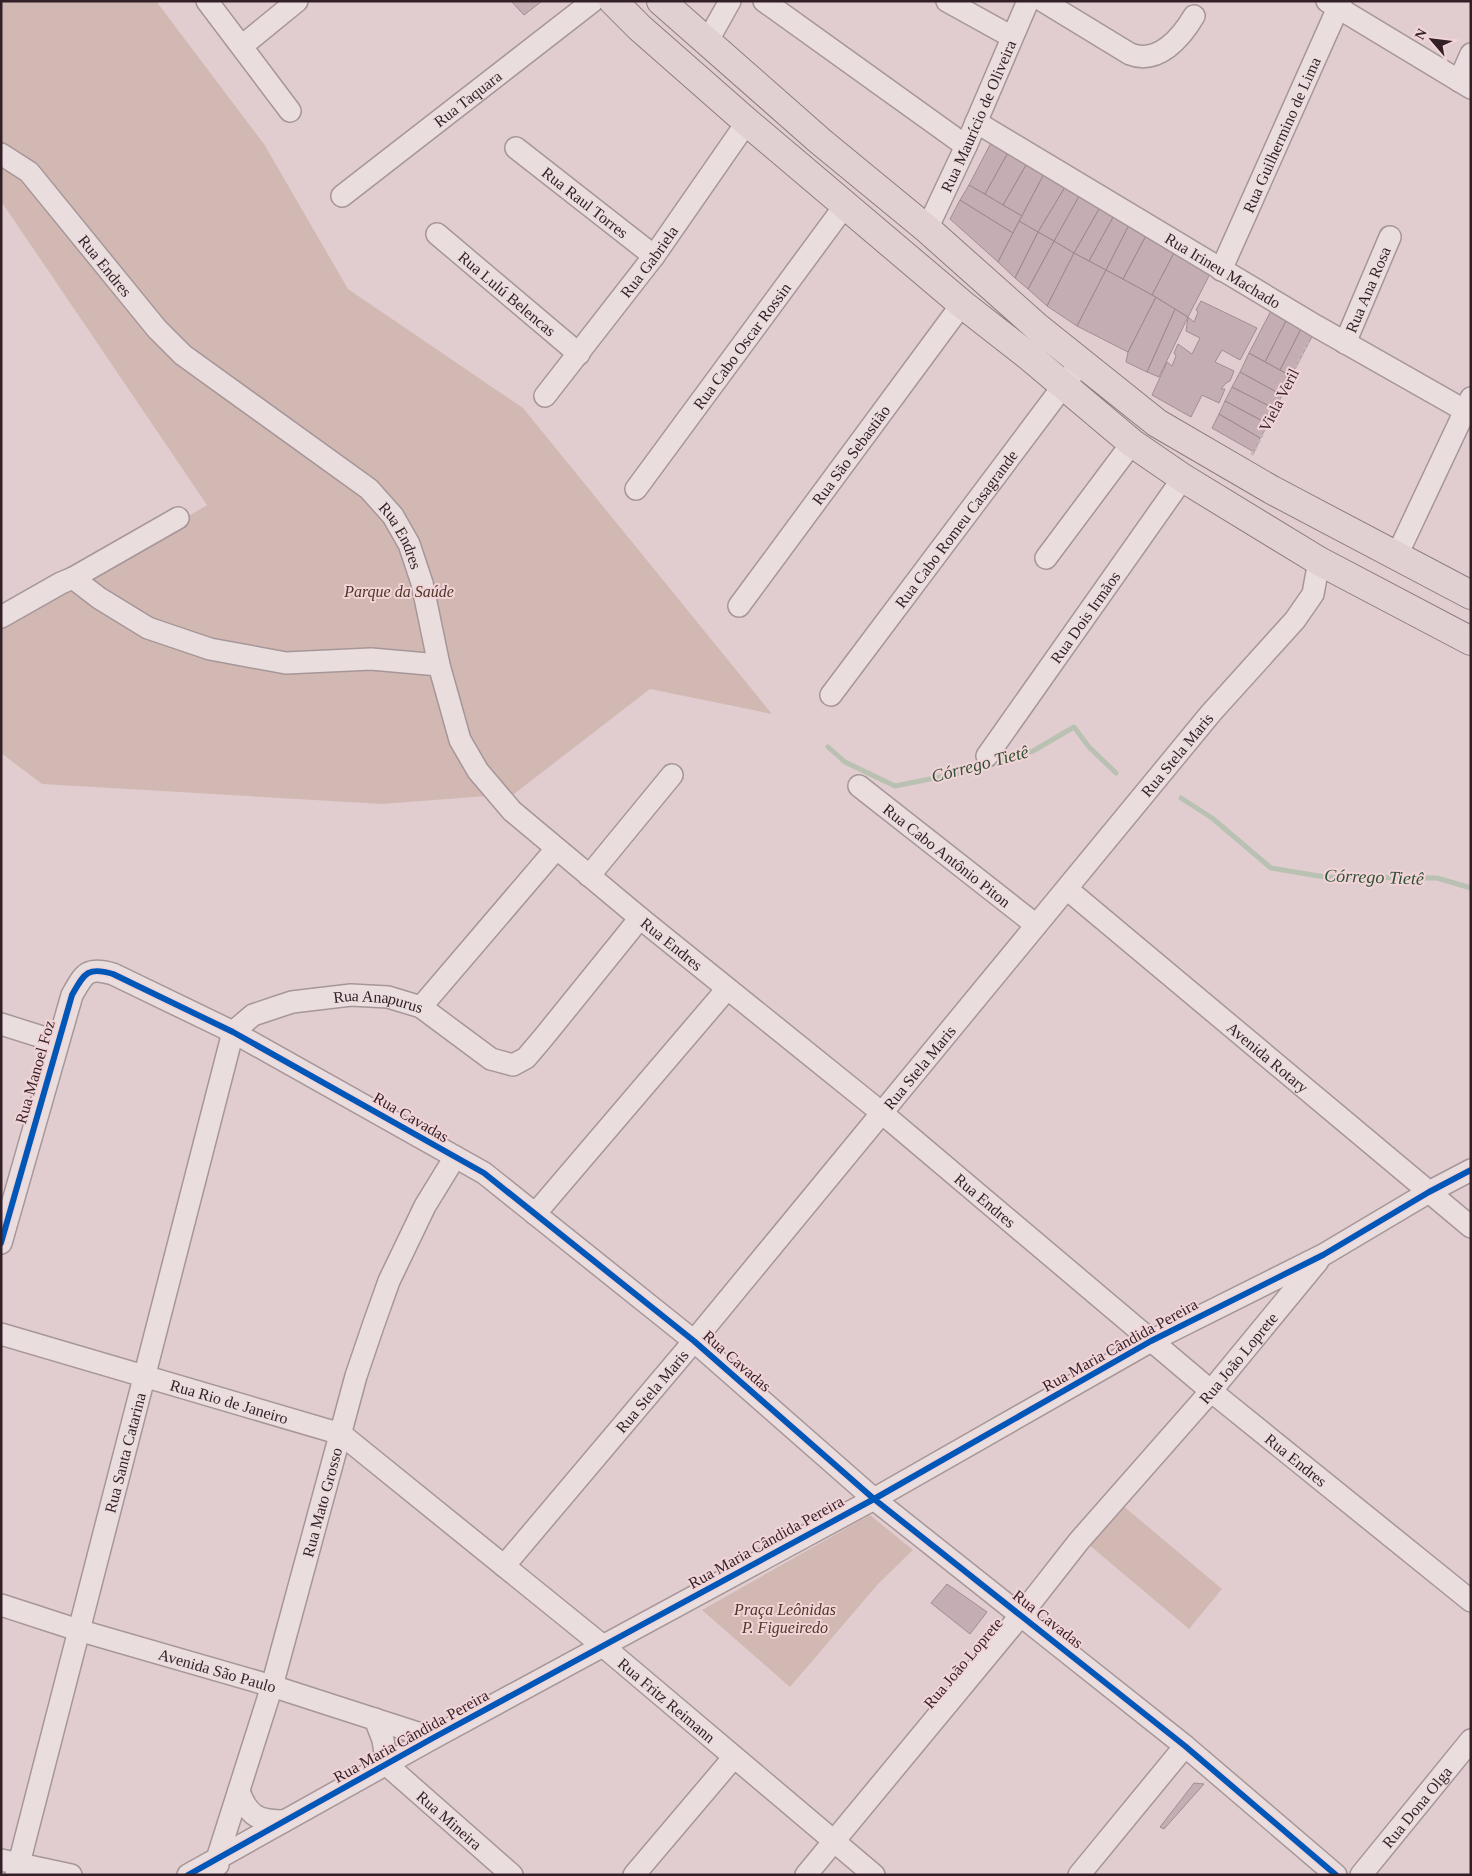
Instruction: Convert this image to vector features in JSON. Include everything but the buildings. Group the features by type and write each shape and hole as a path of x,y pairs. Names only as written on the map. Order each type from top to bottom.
{"main road":[{"path":"613,1 640,28 747,122 962,304 1064,385 1132,443 1183,478 1319,561 1471,641"},
{"path":"661,1 820,141 926,229 1080,363 1157,423 1243,473 1471,595"}],"street":[{"path":"207,1 290,111"},
{"path":"242,46 297,1"},
{"name":"Rua Taquara","path":"342,196 593,1"},
{"path":"707,42 730,1"},
{"path":"764,1 966,146"},
{"path":"947,1 1012,37"},
{"name":"Rua Maurício de Oliveira","path":"926,229 966,146 1028,1"},
{"path":"1043,1 1130,54 1140,58 1151,56 1171,45 1183,33 1194,16"},
{"path":"1335,3 1465,84 1471,54"},
{"name":"Rua Guilhermino de Lima","path":"1221,270 1335,3"},
{"name":"Rua Gabriela","path":"545,396 654,256 747,122"},
{"name":"Rua Irineu Machado","path":"976,122 1345,343 1469,407"},
{"name":"Rua Raul Torres","path":"516,148 654,256"},
{"name":"Rua Endres","path":"1,154 29,172 157,329 183,355 369,488 393,516 409,544 422,583 439,665 460,740 478,771 512,811 640,918 882,1113 1151,1341 1471,1601"},
{"name":"Rua Cabo Oscar Rossin","path":"636,489 846,204"},
{"name":"Rua Lulú Belencas","path":"437,234 579,354"},
{"name":"Rua Ana Rosa","path":"1345,343 1390,237"},
{"name":"Rua São Sebastião","path":"739,606 962,304"},
{"name":"Rua Cabo Romeu Casagrande","path":"831,695 1080,363"},
{"path":"1397,556 1469,407"},
{"path":"1046,558 1132,443"},
{"name":"Rua Dois Irmãos","path":"987,756 1183,478"},
{"path":"1,617 61,582 74,578 178,518"},
{"name":"Rua Stela Maris","path":"504,1566 694,1341 1212,713 1295,620 1313,594 1319,561"},
{"path":"74,578 99,598 148,628 210,649 286,663 371,660 439,665"},
{"path":"589,876 672,775"},
{"name":"Rua Cabo Antônio Piton","path":"859,786 1036,925"},
{"path":"421,1007 556,849"},
{"name":"Avenida Rotary","path":"1067,889 1471,1227"},
{"name":"Rua Anapurus","path":"234,1032 252,1015 292,1002 351,995 388,997 421,1007 491,1059 513,1065 526,1058 640,918"},
{"name":"Rua Cavadas","path":"72,996 82,976 90,971 100,970 121,978 234,1032 484,1173 694,1341 874,1499 1185,1746 1336,1875"},
{"path":"534,1214 727,989"},
{"name":"Rua Manoel Foz","path":"1,1243 10,1181 72,996"},
{"path":"1,1024 58,1042"},
{"name":"Rua Santa Catarina","path":"12,1867 78,1630 234,1032"},
{"name":"Rua Mato Grosso","path":"207,1870 239,1791 272,1686 356,1376 389,1281 425,1206 455,1157"},
{"name":"Rua Maria Cândida Pereira","path":"207,1870 284,1821 433,1738 874,1499 1151,1341 1323,1255 1429,1192 1471,1170"},
{"name":"Rua João Loprete","path":"806,1875 1021,1615 1079,1541 1212,1391 1323,1255"},
{"name":"Rua Rio de Janeiro","path":"1,1334 341,1434"},
{"name":"Rua Fritz Reimann","path":"341,1434 603,1646 874,1875"},
{"name":"Avenida São Paulo","path":"1,1606 272,1686 433,1738"},
{"path":"375,1719 383,1740 387,1765"},
{"name":"Rua Dona Olga","path":"1362,1875 1471,1740"},
{"path":"1079,1875 1185,1746"},
{"path":"634,1875 734,1757"},
{"name":"Rua Mineira","path":"387,1765 512,1875"},
{"path":"239,1791 244,1806 251,1814 260,1819 284,1821"},
{"path":"12,1867 71,1875"}],"green space":[{"name":"Parque da Saúde","path":"1,1 156,1 264,144 348,289 523,408 772,714 650,689 514,794 382,804 42,784 1,753 1,629 207,505 1,201"},
{"path":"1121,1504 1222,1589 1189,1629 1088,1544"},
{"name":"Praça Leônidas P. Figueiredo","path":"870,1515 913,1550 878,1584 790,1687 702,1610"}],"waterway":[{"name":"Córrego Tietê","path":"828,747 845,762 895,786 970,771 1033,751 1074,727 1089,747 1116,773"},
{"name":"Córrego Tietê","path":"1181,798 1212,818 1271,868 1325,877 1437,878 1471,888"}],"cycle path":[{"path":"1,1243 72,995 83,977 87,974 97,971 113,974 233,1032 484,1173 694,1341 874,1499 1185,1746 1336,1875"},
{"path":"188,1875 433,1738 874,1499 1151,1341 1323,1255 1429,1192 1471,1170"}]}
